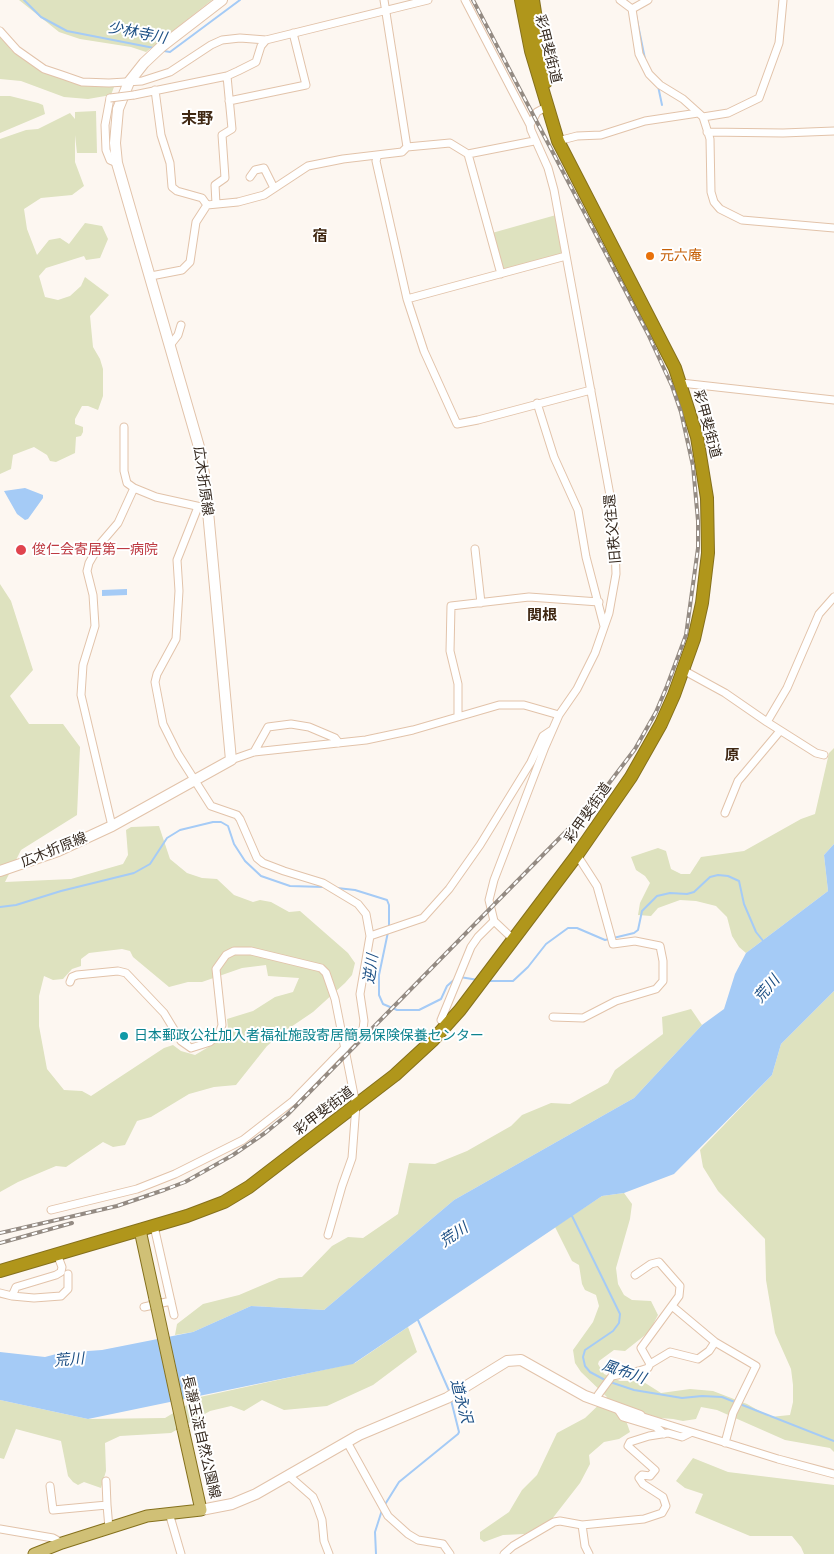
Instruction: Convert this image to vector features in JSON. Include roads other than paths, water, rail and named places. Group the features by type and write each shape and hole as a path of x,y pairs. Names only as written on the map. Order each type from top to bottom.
{"highway":[{"name":"彩甲斐街道","path":"0,1271 211,1208 235,1196 395,1075 433,1040 460,1010 578,855 651,751 665,717 684,670 702,604 708,553 708,531 707,498 702,459 681,383 648,314 558,141 531,51 521,0"},
{"name":"彩甲斐街道","path":"533,0 543,55 548,106"}],"main road":[{"name":"広木折原線","path":"0,871 58,851 112,826 231,760 202,507 199,447 117,163 115,143 116,120 121,100 129,82 144,63 161,48 222,0"},
{"name":"長瀞玉淀自然公園線","path":"34,1554 62,1543 147,1516 201,1510 140,1230"},
{"path":"201,1510 232,1504 289,1476 359,1435 447,1398 507,1361 521,1360 563,1384 612,1407 640,1416"}],"street":[{"path":"384,0 407,147"},
{"path":"0,31 17,50 44,69 82,82 129,82 142,81 170,72 211,45 222,40 240,38 266,40 386,12 428,0"},
{"name":"旧秩父往還","path":"465,0 530,125 534,141 548,168 591,390 614,517 616,539 616,574 604,626 585,674 559,715 552,730 494,880 489,900 494,921"},
{"path":"620,0 632,9 639,54 645,69 653,79 683,99 700,115 708,132 712,161 711,192 714,202 720,209 742,220 834,228"},
{"path":"632,9 648,0"},
{"path":"558,141 578,136 602,135 645,122 728,113 758,98 780,43 783,0"},
{"path":"229,101 306,85 294,33"},
{"path":"117,163 110,160 106,150 105,125 110,98 227,76 256,62 261,46 266,40"},
{"path":"216,204 216,185 225,178 222,135 232,129 227,76"},
{"path":"155,90 161,135 170,163 172,187 177,191 202,198 207,205"},
{"path":"530,125 538,112 548,106"},
{"path":"708,132 783,133 834,131"},
{"path":"207,205 238,202 264,195 308,166 402,152 407,147 450,143 468,154 534,141"},
{"path":"468,154 501,274"},
{"path":"378,155 376,161 407,299 424,351 457,424 591,390"},
{"path":"250,177 255,170 264,168 274,188"},
{"path":"151,276 182,270 190,262 196,222 207,205"},
{"path":"407,299 566,256"},
{"path":"170,344 178,335 181,325"},
{"path":"681,383 834,400"},
{"path":"537,404 554,457 578,510 586,557 604,626"},
{"path":"51,1210 137,1189 230,1148 269,1122 293,1101 364,1026 360,994 370,936 366,914 358,904 323,883 284,871 257,858 240,819 237,816 214,808 178,754 163,724 155,682 157,674 176,639 179,591 177,560 202,507 156,497 127,483 125,478 124,427"},
{"path":"112,826 81,695 83,665 95,626 93,595 87,571 89,562 100,544 118,523 134,488"},
{"path":"475,549 481,603"},
{"path":"458,716 458,684 450,651 451,606 540,597 599,602"},
{"path":"767,722 787,688 819,614 834,597"},
{"path":"684,670 725,693 780,731 824,755"},
{"path":"231,760 254,752 339,743 413,730 488,707 509,704 524,705 559,715"},
{"path":"254,752 268,727 291,724 309,727 335,738 339,743"},
{"path":"370,936 423,918 449,889 480,846 531,762 543,736 552,730"},
{"path":"725,813 738,781 780,731"},
{"path":"553,1017 584,1018 616,1001 656,989 663,981 663,961 660,946 635,941 613,944 597,886 578,855"},
{"path":"441,1020 471,948 478,937 494,921 513,939"},
{"path":"70,982 72,977 77,975 118,971 126,973 164,1013 184,1045 191,1048 210,1042 219,1034 222,1025 216,969 220,960 226,955 234,951 251,951 315,965 326,974 330,983 356,1105 352,1158 328,1235"},
{"path":"154,1226 174,1315"},
{"path":"12,1296 16,1287 61,1272 57,1254"},
{"path":"635,1275 651,1264 659,1262 680,1286 679,1296 641,1348 650,1364"},
{"path":"0,1293 34,1298 61,1296 68,1288 68,1274"},
{"path":"144,1307 171,1301"},
{"path":"672,1306 715,1342 757,1369 733,1413 724,1443"},
{"path":"598,1395 612,1376 639,1371 670,1352 698,1359 709,1351 715,1342"},
{"path":"563,1384 568,1383 598,1395 623,1417 656,1427 664,1434"},
{"path":"640,1416 690,1433 834,1474"},
{"path":"504,1554 513,1546 554,1522 560,1521 582,1526 644,1519 662,1513 666,1506 663,1497 643,1484 639,1478 642,1475 650,1476 655,1470 628,1446 637,1439 664,1434 682,1437 690,1433"},
{"path":"347,1442 388,1516 408,1534 418,1540 442,1544 450,1554"},
{"path":"289,1476 313,1497 322,1520 324,1541 329,1554"},
{"path":"106,1481 109,1528"},
{"path":"50,1486 53,1510 107,1505"},
{"path":"169,1513 181,1554"},
{"path":"582,1526 585,1546 589,1554"},
{"path":"0,1529 53,1538 62,1543"}],"water":[{"path":"25,488 43,495 43,498 28,519 25,520 17,514 4,491"},
{"path":"127,589 127,595 102,596 102,590"},
{"name":"荒川","path":"834,844 834,991 781,1044 772,1075 674,1174 624,1193 602,1196 353,1364 88,1419 0,1400 0,1352 45,1357 60,1353 102,1350 193,1332 251,1306 324,1310 454,1200 634,1098 702,1025 724,1009 735,974 746,953 828,891 824,855"}],"waterway":[{"name":"少林寺川","path":"24,0 41,17 67,31 154,48"},
{"name":"少林寺川","path":"164,51 170,52 240,0"},
{"path":"636,15 645,59"},
{"path":"658,86 662,105"},
{"name":"逆川","path":"0,907 16,905 61,891 134,873 150,864 167,838 180,830 213,822 221,822 228,826 234,844 245,861 261,876 290,886 324,887"},
{"name":"逆川","path":"487,981 513,981 528,967 546,944 568,928 577,928 605,940 634,933 638,930 642,911 657,896 670,893 687,894 694,892 710,877 718,875 728,876 739,881 744,904 756,932 764,942"},
{"name":"逆川","path":"337,888 355,890 387,900 389,905 389,927"},
{"name":"逆川","path":"388,932 379,975 379,995 383,1004 397,1010 419,1010 441,999 447,986 456,978"},
{"name":"逆川","path":"460,977 478,980"},
{"name":"風布川","path":"572,1216 620,1314 619,1323 613,1331 585,1350 583,1357 585,1366 590,1372 605,1380"},
{"name":"道永沢","path":"418,1320 450,1393"},
{"name":"風布川","path":"610,1382 634,1390 682,1398 722,1397 834,1441"},
{"name":"道永沢","path":"384,1506 399,1482 458,1434 451,1400"},
{"name":"道永沢","path":"376,1554 375,1532 382,1510"}],"railway":[{"path":"0,1233 117,1206 185,1182 233,1155 287,1115 594,803 635,749 656,712 667,686 686,635 698,548 698,521 693,466 681,412 672,386 648,334 473,0"},
{"path":"0,1243 72,1223"}],"place":[{"name":"元六庵","path":"650,256"},
{"name":"俊仁会寄居第一病院","path":"21,550"},
{"name":"日本郵政公社加入者福祉施設寄居簡易保険保養センター","path":"124,1036"}],"district":[{"name":"末野","path":"197,119"},
{"name":"宿","path":"320,236"},
{"name":"関根","path":"542,615"},
{"name":"原","path":"732,755"}]}
